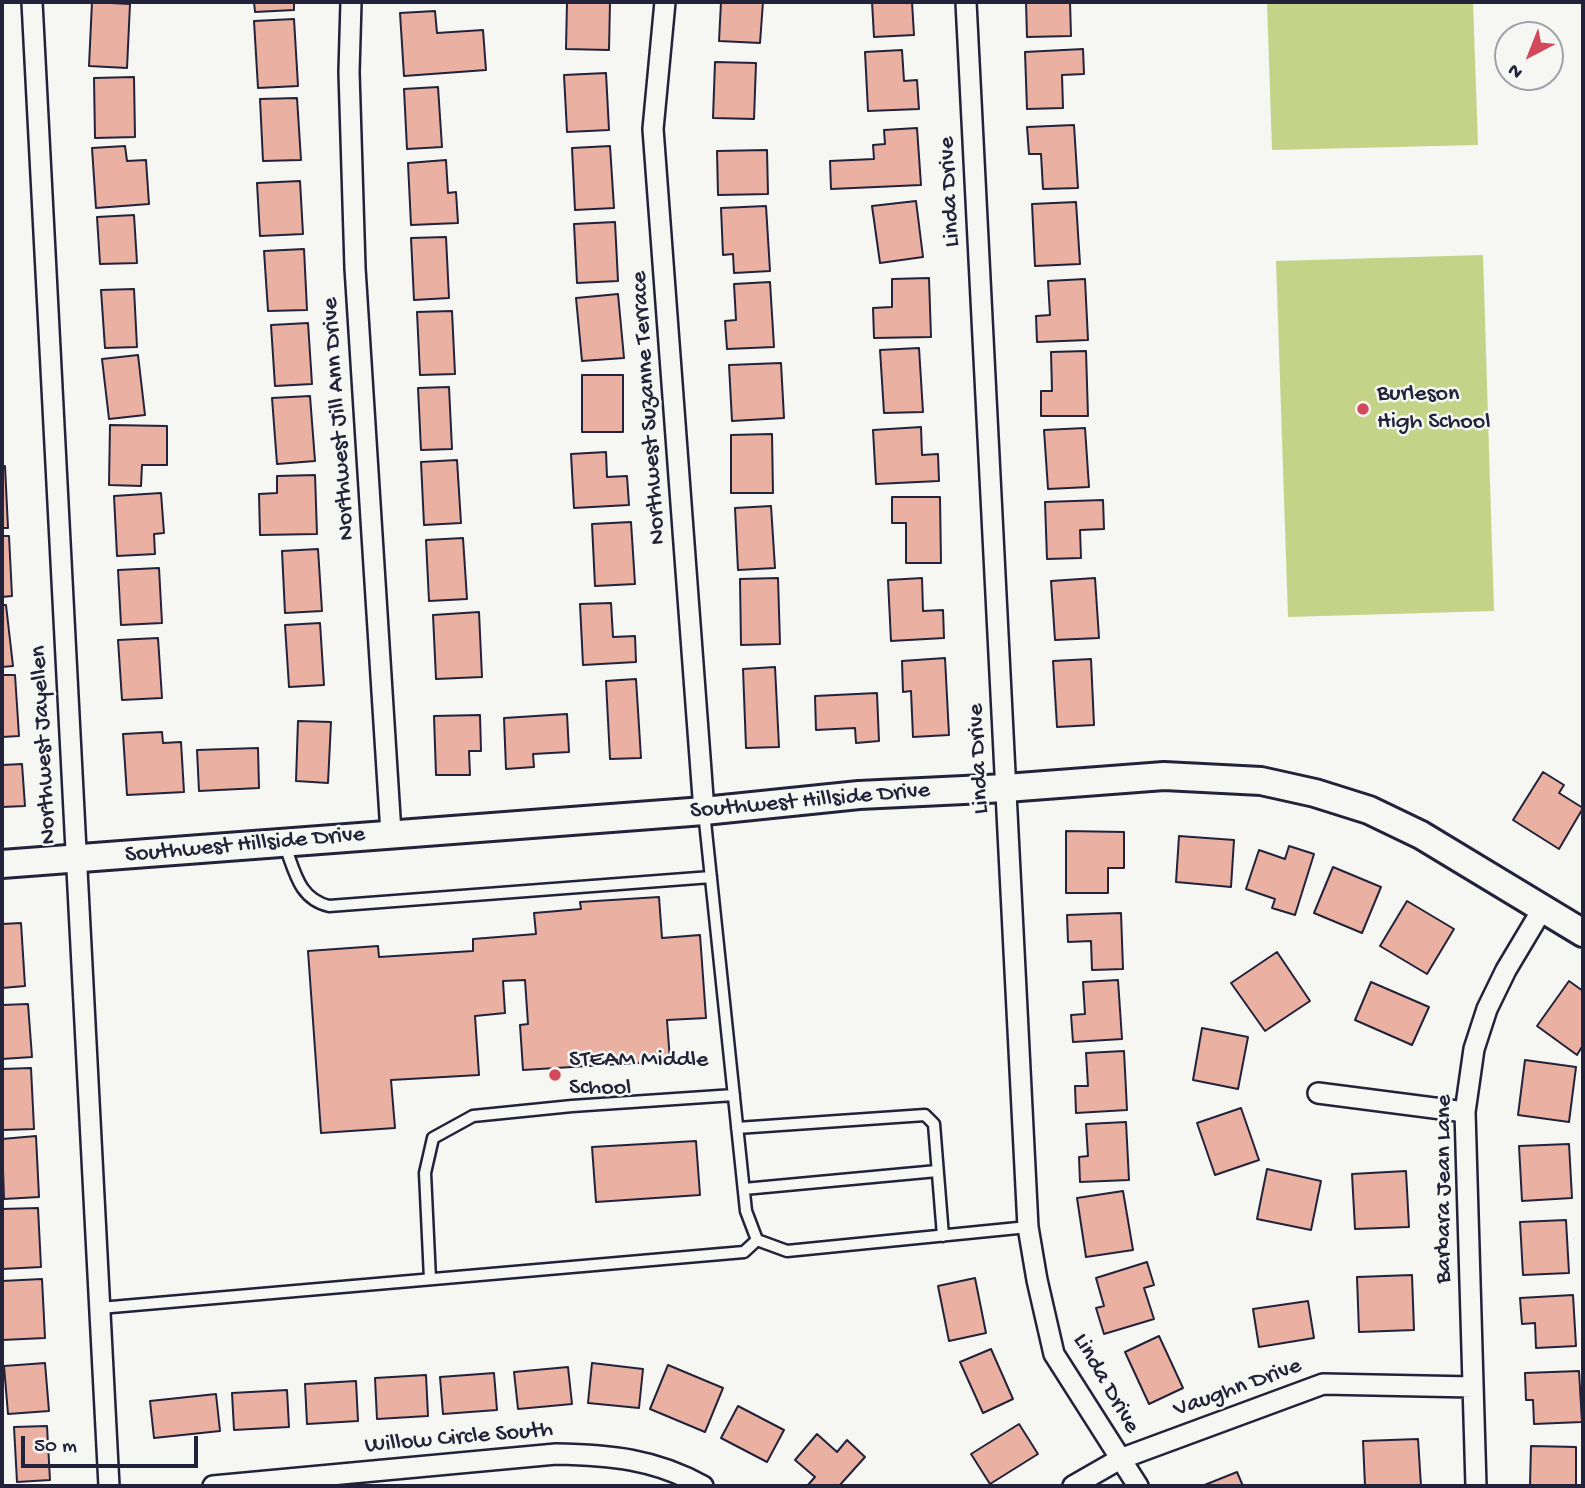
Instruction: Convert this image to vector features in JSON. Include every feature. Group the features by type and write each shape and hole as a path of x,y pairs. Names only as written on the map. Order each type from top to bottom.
{"street":[{"name":"Northwest Jayellen","path":"32,2 109,1486"},
{"name":"Northwest Jill Ann Drive","path":"351,2 349,72 355,268 391,833"},
{"name":"Northwest Suzanne Terrace","path":"665,2 653,129 704,811"},
{"name":"Linda Drive","path":"966,2 1028,1227 1054,1354 1138,1486"},
{"name":"Southwest Hillside Drive","path":"2,864 704,811 859,795 1006,788 1164,776 1261,781 1315,793 1369,810 1394,821 1583,933"},
{"name":"Barbara Jean Lane","path":"1476,1486 1465,1112 1474,1049 1487,1009 1506,970 1543,908"},
{"path":"1318,1093 1465,1112"},
{"name":"Vaughn Drive","path":"1073,1486 1120,1459 1323,1384 1472,1387"},
{"name":"Willow Circle South","path":"214,1486 568,1454 603,1455 653,1464 703,1486"}],"lane":[{"path":"704,811 746,1211 757,1240 787,1251 1028,1227"},
{"path":"284,842 301,888 307,896 329,906 711,877"},
{"path":"430,1279 425,1173 433,1138 473,1116 734,1095"},
{"path":"737,1128 925,1115 934,1124 943,1236"},
{"path":"744,1189 937,1171"},
{"path":"100,1308 744,1252 757,1240"}],"green space":[{"path":"1267,2 1473,2 1478,145 1272,150"},
{"path":"1483,255 1494,611 1288,617 1276,261"}],"building":[{"path":"92,2 130,4 127,68 89,66"},
{"path":"254,2 294,2 294,10 255,12"},
{"path":"567,2 610,2 609,50 566,49"},
{"path":"721,2 763,2 760,43 719,41"},
{"path":"872,2 912,2 914,35 874,37"},
{"path":"1026,2 1070,2 1071,36 1027,37"},
{"path":"435,11 437,33 483,30 486,70 404,76 400,13"},
{"path":"294,19 298,86 258,88 254,21"},
{"path":"1083,49 1084,74 1062,75 1063,108 1027,109 1025,52"},
{"path":"902,50 904,81 917,80 919,109 868,111 865,52"},
{"path":"715,62 756,63 754,119 713,118"},
{"path":"606,73 609,130 567,132 564,75"},
{"path":"134,77 135,137 95,138 94,78"},
{"path":"438,87 442,147 407,149 404,89"},
{"path":"297,98 301,160 263,161 260,99"},
{"path":"1074,125 1078,188 1043,189 1041,154 1029,154 1027,127"},
{"path":"917,128 921,185 831,189 830,161 874,159 873,145 885,144 884,130"},
{"path":"125,146 127,161 146,160 149,204 96,208 92,148"},
{"path":"610,146 614,208 575,210 572,148"},
{"path":"767,150 768,194 718,195 717,151"},
{"path":"446,160 448,193 456,192 458,223 411,225 408,163"},
{"path":"300,181 303,234 260,236 257,183"},
{"path":"916,201 923,257 880,263 872,206"},
{"path":"1076,202 1080,264 1035,266 1032,204"},
{"path":"766,206 770,271 734,273 733,254 723,255 721,208"},
{"path":"134,215 137,263 100,264 97,217"},
{"path":"615,222 618,281 577,283 574,224"},
{"path":"446,237 449,298 414,300 411,238"},
{"path":"304,249 307,310 268,311 264,251"},
{"path":"929,278 931,337 874,338 873,308 892,307 892,279"},
{"path":"1085,279 1088,340 1037,342 1036,316 1050,315 1048,281"},
{"path":"770,282 774,347 727,349 725,321 736,320 734,284"},
{"path":"134,289 137,347 105,348 101,290"},
{"path":"618,294 624,358 582,361 576,298"},
{"path":"452,311 455,374 420,375 417,312"},
{"path":"308,323 312,384 275,386 271,325"},
{"path":"919,348 923,412 884,413 880,350"},
{"path":"1086,351 1088,416 1041,416 1041,391 1052,391 1051,352"},
{"path":"138,355 145,415 109,419 102,359"},
{"path":"781,363 784,418 732,421 729,365"},
{"path":"582,375 623,375 623,432 582,432"},
{"path":"449,387 452,449 421,450 418,388"},
{"path":"310,396 315,461 277,464 272,398"},
{"path":"110,425 167,426 167,465 142,465 141,486 109,485"},
{"path":"921,427 922,455 938,454 939,481 876,484 873,430"},
{"path":"1085,428 1089,487 1048,489 1044,430"},
{"path":"772,434 773,493 731,493 731,435"},
{"path":"606,452 607,477 627,476 629,505 574,508 571,454"},
{"path":"457,460 461,523 424,525 421,462"},
{"path":"2,466 5,466 8,528 2,528"},
{"path":"315,475 317,534 260,535 259,494 277,493 277,476"},
{"path":"161,493 164,533 154,534 155,554 117,556 114,496"},
{"path":"892,497 940,497 941,563 906,563 906,523 892,523"},
{"path":"1103,500 1104,529 1080,530 1081,558 1047,559 1045,502"},
{"path":"771,506 775,568 738,570 735,508"},
{"path":"631,522 635,584 595,586 592,524"},
{"path":"2,536 9,536 12,596 2,597"},
{"path":"463,538 467,599 429,601 426,540"},
{"path":"318,549 322,611 285,613 282,551"},
{"path":"159,568 162,623 121,625 118,570"},
{"path":"778,578 780,644 741,645 740,579"},
{"path":"922,578 923,611 943,610 944,638 891,641 888,580"},
{"path":"1095,578 1099,638 1055,640 1051,581"},
{"path":"611,603 613,637 635,636 636,662 583,665 580,604"},
{"path":"2,605 6,605 13,666 2,667"},
{"path":"479,612 482,677 436,679 433,615"},
{"path":"320,623 324,685 289,687 285,625"},
{"path":"158,638 162,698 122,700 118,640"},
{"path":"945,658 949,735 913,737 911,691 903,692 902,661"},
{"path":"1091,659 1094,725 1057,727 1053,661"},
{"path":"775,667 779,747 746,748 743,669"},
{"path":"2,675 15,675 19,736 2,737"},
{"path":"636,679 641,758 610,759 606,681"},
{"path":"877,693 879,741 856,743 855,728 816,730 815,696"},
{"path":"567,714 569,752 533,754 534,767 506,769 504,718"},
{"path":"480,715 481,751 469,751 470,775 436,775 434,716"},
{"path":"298,721 331,722 328,783 296,781"},
{"path":"162,732 163,743 181,742 184,792 127,795 123,734"},
{"path":"258,748 259,788 199,791 197,750"},
{"path":"22,764 25,806 2,807 2,765"},
{"path":"1543,772 1564,785 1559,793 1583,808 1559,849 1513,820"},
{"path":"1066,831 1124,832 1124,868 1108,868 1108,893 1066,893"},
{"path":"1179,836 1234,840 1231,887 1176,882"},
{"path":"1289,846 1314,854 1295,915 1272,908 1275,899 1246,889 1259,850 1285,859"},
{"path":"1333,867 1381,887 1362,933 1314,913"},
{"path":"659,897 662,938 700,935 706,1018 667,1020 670,1061 523,1070 520,1025 528,1024 525,980 503,981 505,1013 475,1016 479,1075 391,1080 395,1128 321,1133 308,951 378,946 379,957 473,951 473,939 536,934 534,913 581,909 580,902"},
{"path":"1407,901 1454,929 1427,974 1380,946"},
{"path":"1121,913 1123,969 1092,970 1091,941 1068,942 1067,915"},
{"path":"21,923 25,986 2,988 2,924"},
{"path":"1277,952 1310,1001 1265,1031 1231,983"},
{"path":"1118,980 1122,1039 1073,1042 1071,1015 1085,1014 1083,982"},
{"path":"1569,981 1583,991 1583,1045 1577,1055 1537,1026"},
{"path":"1371,982 1429,1007 1412,1045 1355,1020"},
{"path":"28,1004 32,1057 2,1059 2,1005"},
{"path":"1202,1028 1248,1037 1238,1089 1193,1080"},
{"path":"1124,1051 1127,1110 1076,1113 1075,1086 1088,1086 1086,1053"},
{"path":"1525,1060 1576,1067 1569,1122 1518,1115"},
{"path":"31,1068 34,1129 2,1130 2,1069"},
{"path":"1241,1108 1259,1160 1215,1175 1197,1123"},
{"path":"1126,1122 1129,1180 1080,1182 1079,1157 1088,1156 1086,1124"},
{"path":"36,1136 39,1197 4,1199 2,1139"},
{"path":"696,1141 700,1195 596,1202 592,1147"},
{"path":"1569,1144 1572,1198 1522,1201 1519,1146"},
{"path":"1267,1169 1321,1181 1311,1230 1257,1219"},
{"path":"1406,1171 1409,1227 1355,1229 1352,1174"},
{"path":"1123,1191 1133,1250 1086,1257 1077,1198"},
{"path":"38,1208 41,1267 2,1269 2,1209"},
{"path":"1566,1220 1569,1273 1523,1275 1520,1222"},
{"path":"1147,1262 1154,1285 1144,1288 1154,1319 1104,1334 1096,1308 1104,1306 1096,1278"},
{"path":"1412,1275 1414,1330 1359,1332 1357,1277"},
{"path":"975,1278 986,1333 949,1341 938,1286"},
{"path":"42,1279 45,1338 2,1340 2,1281"},
{"path":"1573,1295 1576,1346 1536,1348 1535,1323 1522,1324 1520,1298"},
{"path":"1308,1301 1314,1338 1259,1347 1253,1309"},
{"path":"1159,1336 1183,1388 1149,1404 1125,1352"},
{"path":"991,1349 1013,1399 983,1413 960,1362"},
{"path":"45,1363 49,1411 8,1414 4,1366"},
{"path":"592,1363 643,1369 639,1408 588,1403"},
{"path":"668,1365 723,1388 705,1432 650,1409"},
{"path":"568,1367 572,1404 518,1409 514,1372"},
{"path":"1579,1371 1582,1422 1534,1424 1533,1400 1526,1400 1525,1373"},
{"path":"494,1373 497,1410 443,1414 440,1377"},
{"path":"426,1375 428,1416 377,1419 375,1378"},
{"path":"356,1381 358,1421 307,1424 305,1384"},
{"path":"287,1390 289,1427 234,1430 232,1393"},
{"path":"216,1394 220,1431 154,1438 150,1401"},
{"path":"738,1406 784,1430 767,1462 721,1438"},
{"path":"1019,1424 1038,1454 990,1484 971,1454"},
{"path":"47,1426 50,1480 17,1482 14,1427"},
{"path":"817,1434 837,1452 847,1440 865,1457 839,1486 807,1486 815,1477 795,1460"},
{"path":"1418,1439 1421,1486 1365,1486 1363,1441"},
{"path":"1531,1446 1576,1447 1576,1486 1530,1486"},
{"path":"1237,1472 1243,1486 1202,1486"}],"place":[{"name":"Burleson High School","path":"1363,409"},
{"name":"STEAM Middle School","path":"555,1075"}]}
